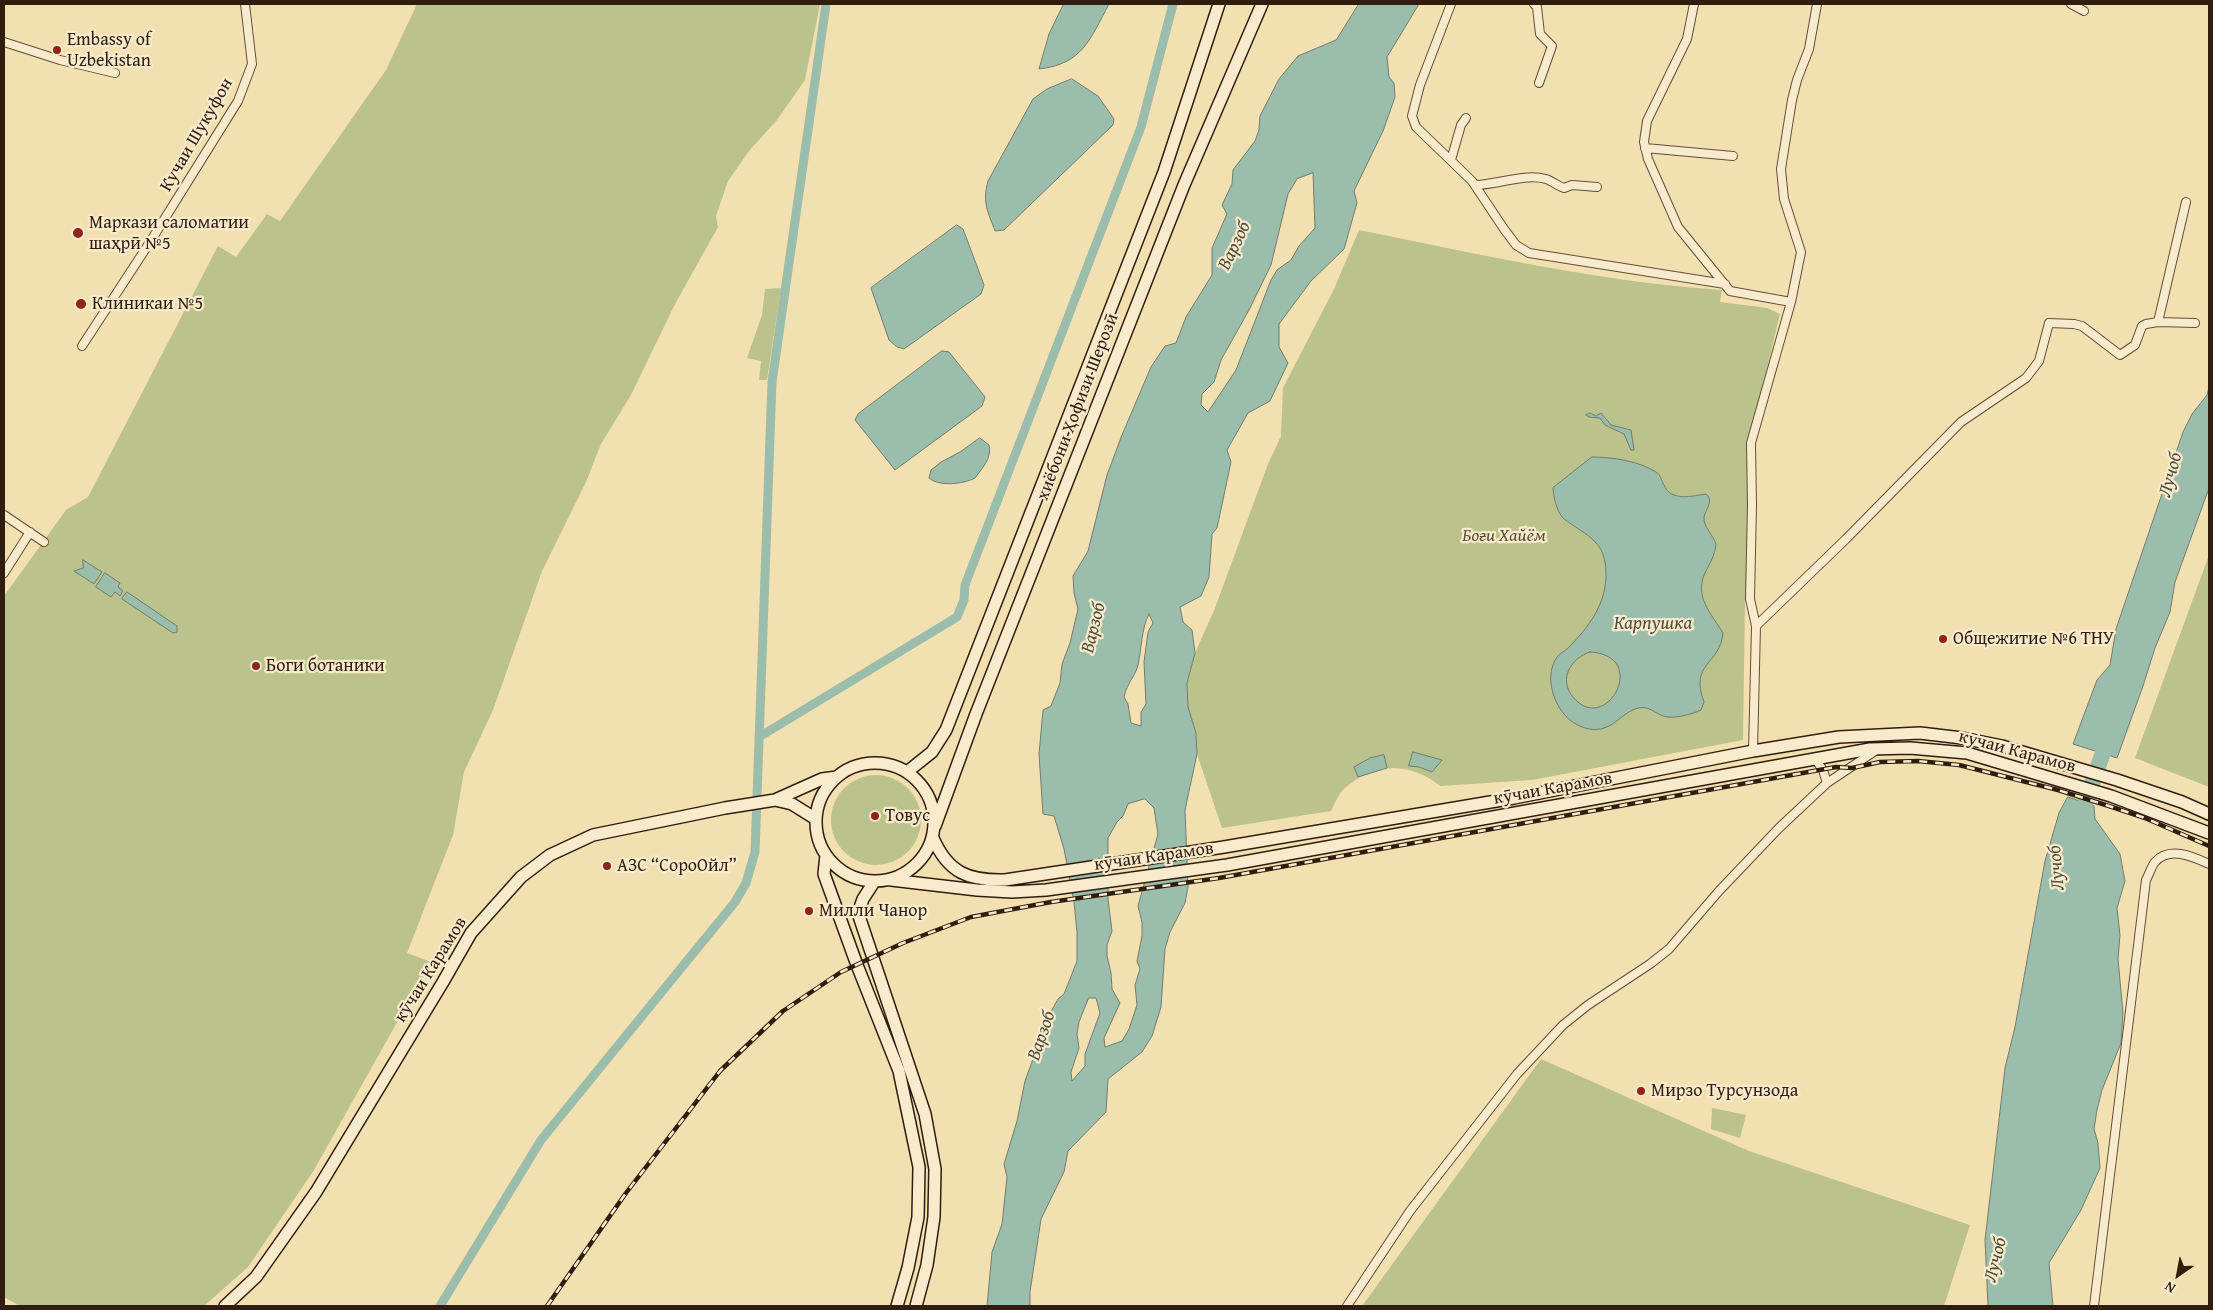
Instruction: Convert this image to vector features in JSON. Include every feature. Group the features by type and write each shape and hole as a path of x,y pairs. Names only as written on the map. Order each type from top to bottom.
{"main road":[{"name":"хиёбони Ҳофизи Шерозӣ","path":"907,772 932,752 946,730 1164,172 1219,4"},
{"name":"хиёбони Ҳофизи Шерозӣ","path":"935,826 934,810 928,795 919,782 907,772 894,766 879,763 857,766 836,777 826,789 819,803 816,819 820,844 826,855 842,871 863,880 874,882 891,880 910,871 924,857 933,838 935,826 976,714 1180,195 1262,4"},
{"name":"кӯчаи Карамов","path":"933,838 942,857 949,865 969,877 1005,880 1224,847 1514,798 1753,751 1839,737 1920,733 1962,738 2049,759 2182,802 2209,814"},
{"name":"кӯчаи Карамов","path":"891,880 977,890 1012,892 1046,890 1227,865 1878,749 1910,748 1968,753 2111,796 2209,833"},
{"path":"1665,769 1667,786"},
{"name":"кӯчаи Карамов","path":"225,1306 256,1277 316,1192 471,933 521,877 550,855 594,834 775,800 822,779 836,777"},
{"name":"кӯчаи Карамов","path":"775,800 792,804 816,819"},
{"name":"хиёбони Ҳофизи Шерозӣ","path":"826,855 824,874 856,964 899,1071 919,1167 918,1217 908,1268 897,1306"},
{"path":"874,882 863,899 858,912 925,1114 935,1169 934,1217 927,1265 916,1306"}],"street":[{"name":"Кучаи Шукуфон","path":"82,346 152,239 238,100 252,64 245,4"},
{"path":"1451,4 1426,67 1412,116 1416,127 1475,185 1516,245 1529,253 1725,284"},
{"path":"1534,4 1537,7 1540,34 1552,46 1539,83"},
{"path":"1694,4 1687,39 1648,121 1644,137 1645,148 1678,228 1730,291 1791,302"},
{"path":"1753,751 1756,626 1750,598 1751,443 1791,302 1801,252 1784,199 1781,169 1792,100 1797,80 1809,49 1817,4"},
{"path":"2071,4 2084,11"},
{"path":"4,42 60,60 115,72"},
{"path":"1451,160 1461,125 1466,118"},
{"path":"1645,148 1733,156"},
{"path":"1475,185 1486,185 1511,179 1547,179 1564,188 1572,185 1597,187"},
{"path":"2158,322 2186,202"},
{"path":"1756,626 1846,539 1961,422 2026,378 2039,361 2048,323 2082,326 2120,354 2135,345 2142,326 2158,322 2196,323"},
{"path":"4,515 44,542"},
{"path":"4,573 30,532"},
{"path":"1347,1306 1410,1211 1517,1074 1563,1025 1588,1005 1650,964 1669,949 1719,891 1779,828 1827,783 1878,749"},
{"path":"1815,759 1827,783"},
{"path":"2094,1306 2146,880 2154,863 2166,854 2181,853 2209,864"}],"green space":[{"name":"Боги ботаники","path":"417,4 820,4 805,80 777,120 749,151 728,181 716,216 718,227 674,306 631,395 601,444 586,482 542,571 493,710 464,772 453,835 407,953 431,962 314,1170 248,1267 204,1306 20,1306 4,1297 4,596 66,510 88,497 218,246 236,257 267,214 280,221 386,70"},
{"name":"Боғи Хайём","path":"1359,230 1585,274 1630,281 1722,290 1720,302 1767,308 1780,314 1748,439 1746,457 1751,480 1745,602 1743,740 1532,780 1440,786 1429,778 1405,769 1392,768 1380,770 1356,779 1345,788 1331,811 1222,828 1197,754 1196,733 1188,707 1187,683 1195,653 1215,608 1268,464 1281,436 1283,388 1334,289"},
{"path":"781,288 767,380 759,380 761,361 747,358 762,315 765,289"},
{"path":"2209,555 2209,787 2135,758"},
{"path":"876,775 893,778 908,788 918,803 921,820 918,837 908,852 893,862 876,865 859,862 844,852 834,837 831,820 834,803 844,788 859,778"},
{"path":"1541,1059 1749,1151 1970,1225 1944,1306 1362,1306"},
{"path":"1712,1108 1746,1115 1740,1138 1711,1129"}],"water":[{"path":"1064,4 1109,4 1083,48 1066,62 1039,69 1049,34"},
{"name":"Варзоб","path":"1359,4 1419,4 1387,57 1389,77 1394,83 1395,97 1383,131 1354,191 1357,203 1344,249 1311,281 1279,324 1279,347 1288,363 1270,401 1248,413 1227,450 1231,462 1217,528 1212,534 1209,577 1201,596 1180,607 1183,622 1192,630 1195,653 1187,683 1188,707 1196,733 1197,754 1185,810 1188,887 1185,903 1170,932 1165,949 1161,1007 1152,1036 1142,1052 1108,1079 1106,1112 1068,1151 1064,1172 1041,1219 1030,1292 1030,1306 987,1306 992,1252 1002,1224 1007,1177 1004,1164 1017,1121 1025,1081 1049,1015 1058,999 1064,994 1077,961 1074,902 1064,849 1054,816 1043,814 1039,754 1043,710 1051,706 1060,683 1062,664 1070,643 1078,609 1074,593 1073,576 1088,551 1107,475 1151,367 1165,346 1176,343 1186,317 1212,275 1212,248 1227,214 1222,205 1232,184 1233,170 1255,141 1259,130 1260,116 1279,79 1298,56 1336,40","holes":["1313,173 1315,228 1299,246 1291,260 1277,270 1271,280 1236,370 1208,412 1201,405 1202,394 1214,382 1221,360 1271,265 1288,194 1297,179","1149,614 1153,623 1148,632 1144,662 1146,704 1141,712 1141,726 1131,723 1128,704 1124,697 1137,669 1146,620","1145,799 1154,808 1158,834 1138,906 1142,922 1142,936 1137,961 1140,969 1135,985 1137,1005 1129,1029 1122,1041 1105,1047 1104,1038 1120,1003 1112,989 1107,956 1107,945 1112,931 1108,899 1108,838 1117,822 1123,816 1128,804","1089,998 1096,998 1100,1013 1085,1054 1085,1066 1072,1081 1071,1072 1079,1048 1077,1034 1079,1022"]},
{"path":"1072,79 1098,96 1114,119 1113,125 1004,230 995,231 986,201 988,181 1033,99 1047,89"},
{"path":"957,225 963,229 984,285 981,294 904,349 897,347 889,340 871,288"},
{"path":"942,351 949,352 985,397 982,406 895,470 855,420 858,414"},
{"path":"2209,386 2209,488 2175,582 2170,612 2155,648 2117,758 2073,744 2097,680 2110,665 2116,629 2183,432 2192,414 2207,395"},
{"path":"1590,413 1596,416 1601,413 1611,425 1631,430 1634,450 1631,450 1624,434 1605,425 1600,418 1586,415"},
{"path":"980,438 989,445 990,450 986,462 975,478 965,482 945,484 929,478 931,470 941,462"},
{"name":"Карпушка","path":"1592,457 1600,457 1625,460 1649,468 1659,475 1667,490 1677,496 1688,497 1706,494 1709,497 1704,520 1716,544 1702,582 1701,590 1709,612 1723,633 1717,652 1703,671 1700,679 1700,689 1704,702 1701,710 1672,717 1663,716 1648,708 1639,708 1629,712 1608,727 1588,729 1572,722 1556,702 1551,679 1553,664 1558,656 1568,648 1590,623 1600,604 1606,583 1606,572 1601,549 1593,539 1562,517 1558,510 1553,488","holes":["1590,652 1608,656 1618,666 1620,678 1617,691 1609,701 1598,707 1586,707 1573,697 1569,690 1567,683 1569,670 1577,659"]},
{"path":"83,560 102,572 94,584 74,571 83,568"},
{"path":"105,573 120,583 118,587 123,591 120,596 115,592 111,597 96,587"},
{"path":"127,592 177,626 177,632 173,633 122,599"},
{"path":"1413,752 1442,760 1432,772 1419,767 1409,766"},
{"path":"1384,755 1387,768 1358,777 1354,767 1370,758"},
{"path":"2068,797 2094,806 2095,819 2120,854 2125,881 2117,908 2120,935 2118,959 2123,1013 2121,1043 2102,1090 2097,1110 2094,1129 2098,1143 2100,1168 2081,1210 2049,1263 2053,1306 1988,1306 1985,1240 2005,1068 2015,1027 2045,861 2059,813"}],"waterway":[{"path":"440,1306 541,1140 735,902 746,883 755,852 772,382 826,4"},
{"path":"759,737 957,617 964,600 965,585 1141,127 1173,4"},
{"name":"Лучоб","path":"2078,823 2110,733"}],"railway":[{"path":"547,1306 626,1193 720,1071 783,1011 841,972 903,943 971,917 1051,902 1219,878 1836,767 1852,768 1880,762 1918,761 1959,765 2058,790 2145,818 2209,846"}],"place":[{"name":"Embassy of Uzbekistan","path":"57,50"},
{"name":"Маркази саломатии шаҳрӣ №5","path":"78,233"},
{"name":"Клиникаи №5","path":"81,304"},
{"name":"Общежитие №6 ТНУ","path":"1943,639"},
{"name":"Боги ботаники","path":"256,666"},
{"name":"Товус","path":"875,816"},
{"name":"АЗС “СороОйл”","path":"607,866"},
{"name":"Милли Чанор","path":"809,911"},
{"name":"Мирзо Турсунзода","path":"1641,1091"}]}
